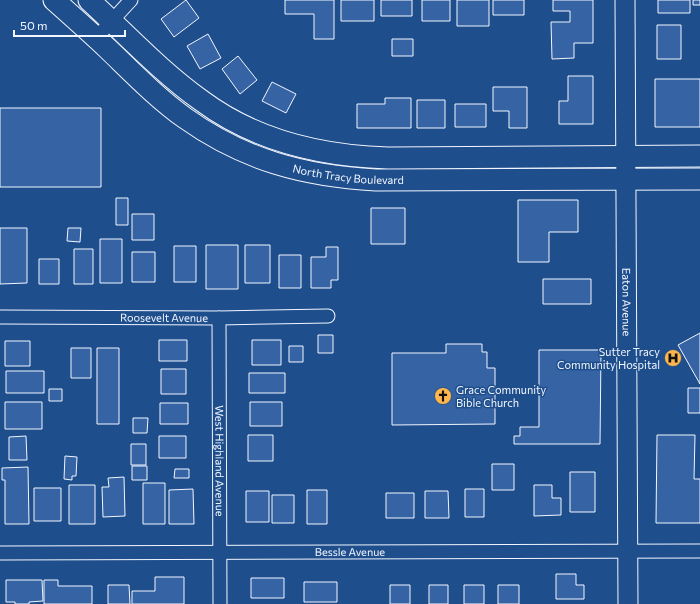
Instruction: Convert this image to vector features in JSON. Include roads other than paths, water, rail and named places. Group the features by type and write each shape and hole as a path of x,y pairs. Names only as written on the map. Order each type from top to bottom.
{"main road":[{"name":"North Tracy Boulevard","path":"54,0 135,76 171,107 200,127 249,154 302,171 339,178 376,180 700,178"},
{"name":"North Tracy Boulevard","path":"89,0 171,76 203,102 245,126 276,140 291,144 341,155 378,158 700,156"}],"street":[{"path":"96,38 132,0"},
{"name":"Eaton Avenue","path":"625,0 628,604"},
{"name":"Roosevelt Avenue","path":"0,317 219,318 328,316"},
{"name":"West Highland Avenue","path":"219,318 220,604"},
{"name":"Bessle Avenue","path":"0,553 700,551"}],"place":[{"name":"Sutter Tracy Community Hospital","path":"673,358"},
{"name":"Grace Community Bible Church","path":"443,396"}]}
